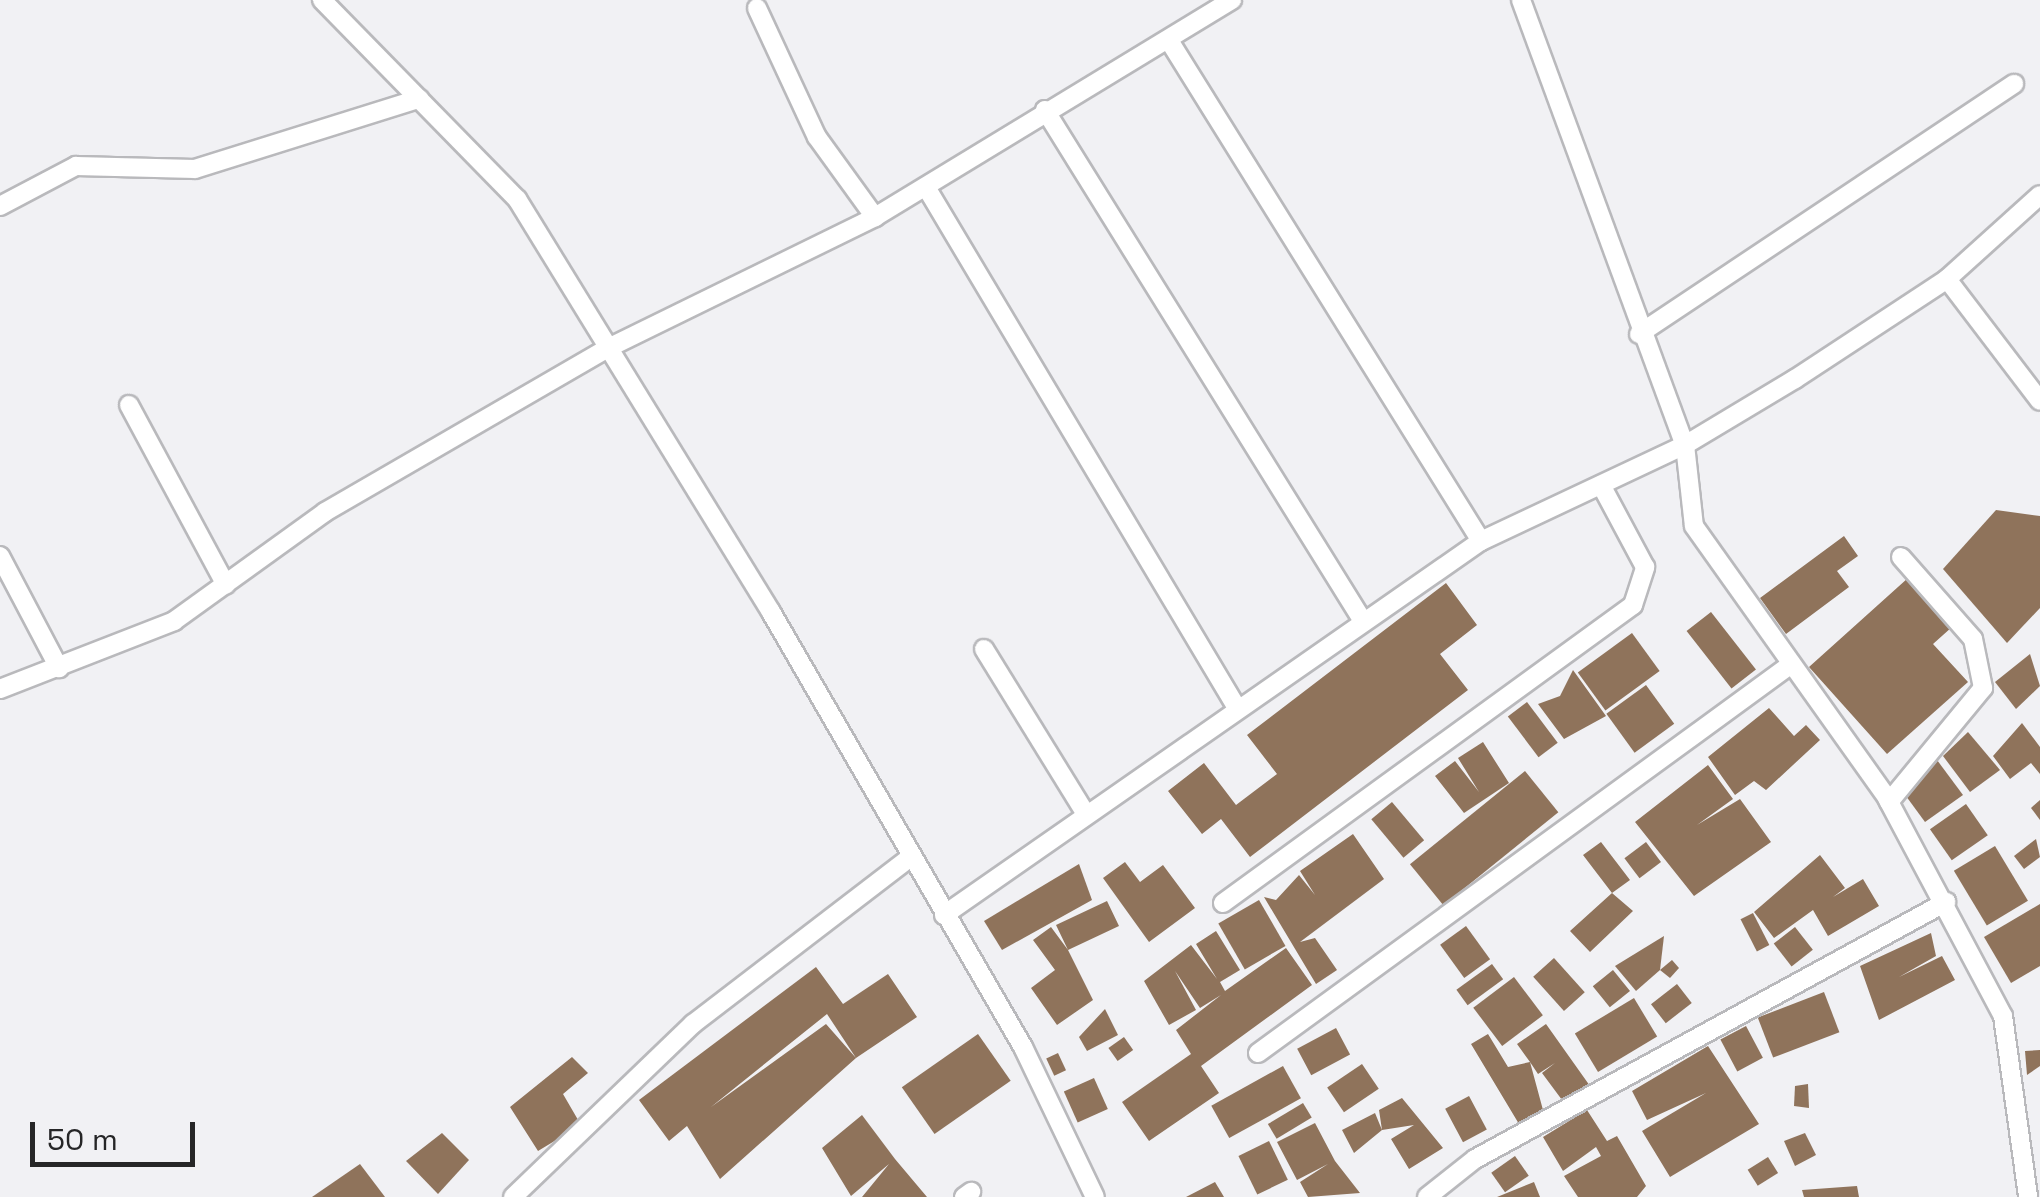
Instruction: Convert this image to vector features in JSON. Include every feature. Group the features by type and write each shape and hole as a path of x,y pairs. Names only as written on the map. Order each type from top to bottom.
{"street":[{"path":"322,0 516,199 610,347 911,857 1095,1197"},
{"path":"0,689 174,621 325,512 610,347 875,217 1045,110 1170,42 1232,0"},
{"path":"1521,0 1684,446 1694,526 1889,802 2004,1016 2028,1197"},
{"path":"757,8 817,137 875,217"},
{"path":"1170,42 1481,541"},
{"path":"1640,334 2014,84"},
{"path":"0,206 76,166 195,169 419,99"},
{"path":"1045,110 1363,622"},
{"path":"926,187 1236,708"},
{"path":"944,914 1481,541 1684,446 1947,279 2040,195"},
{"path":"1947,279 2040,401"},
{"path":"129,404 226,585"},
{"path":"1222,903 1634,605 1645,568 1601,484"},
{"path":"0,556 59,668"},
{"path":"1889,802 1984,688 1974,639 1902,557"},
{"path":"984,649 1086,814"},
{"path":"1258,1053 1790,665"},
{"path":"513,1197 693,1024 911,857"},
{"path":"1427,1197 1475,1159 1946,902"}],"building":[{"path":"1996,510 2040,516 2040,608 2007,643 1943,569"},
{"path":"1844,536 1858,556 1837,571 1849,587 1786,634 1760,598"},
{"path":"1908,578 1952,627 1933,644 1968,682 1887,754 1809,667"},
{"path":"1446,583 1477,625 1440,654 1468,690 1250,857 1221,819 1202,834 1168,791 1204,763 1236,805 1277,774 1247,735"},
{"path":"1711,612 1756,670 1732,689 1687,631"},
{"path":"1632,633 1660,671 1605,710 1578,672"},
{"path":"2030,654 2040,686 2016,709 1995,682"},
{"path":"1573,670 1606,716 1564,739 1538,704 1560,696"},
{"path":"1646,685 1674,724 1635,753 1606,714"},
{"path":"1527,702 1558,743 1539,757 1508,716"},
{"path":"1769,708 1794,736 1806,725 1820,740 1766,790 1754,781 1735,795 1708,757"},
{"path":"2022,723 2040,747 2040,774 2031,763 2010,779 1993,756"},
{"path":"1968,732 2000,770 1970,792 1943,756"},
{"path":"1483,742 1509,783 1464,813 1435,776 1455,761 1479,792 1458,758"},
{"path":"1937,760 1963,795 1925,822 1903,792"},
{"path":"1708,765 1733,799 1697,825 1740,799 1771,842 1694,896 1635,822"},
{"path":"1525,771 1558,812 1443,905 1410,864"},
{"path":"2040,800 2040,820 2031,808"},
{"path":"1392,802 1424,840 1403,858 1371,819"},
{"path":"1966,804 1988,835 1952,860 1930,829"},
{"path":"1353,834 1384,879 1300,942 1315,938 1337,970 1316,984 1264,897 1276,900 1299,875 1315,895 1300,871"},
{"path":"2036,839 2040,857 2024,869 2014,856"},
{"path":"1601,842 1630,880 1612,893 1583,855"},
{"path":"1646,842 1661,862 1639,878 1624,858"},
{"path":"1995,846 2028,901 1987,926 1954,871"},
{"path":"1820,855 1845,888 1833,897 1863,879 1879,906 1828,936 1813,910 1774,938 1754,912"},
{"path":"1125,862 1140,882 1163,865 1195,908 1149,942 1103,878"},
{"path":"1079,864 1092,900 1002,950 984,921"},
{"path":"1612,893 1633,911 1590,952 1570,931"},
{"path":"1259,900 1286,946 1245,969 1218,924"},
{"path":"1107,901 1119,926 1068,950 1056,925"},
{"path":"2040,904 2040,966 2011,983 1984,937"},
{"path":"1753,913 1769,945 1757,951 1741,919"},
{"path":"1466,926 1490,959 1464,978 1440,945"},
{"path":"1051,927 1068,950 1093,1000 1057,1025 1031,988 1055,970 1033,940"},
{"path":"1795,927 1813,950 1792,966 1774,944"},
{"path":"1216,931 1240,970 1220,982 1225,991 1286,948 1312,985 1201,1066 1219,1093 1149,1141 1122,1102 1191,1054 1176,1030 1221,995 1200,1008 1175,971 1196,1010 1169,1025 1144,981 1191,945 1217,979 1196,944"},
{"path":"1931,933 1936,956 1899,977 1942,956 1955,980 1879,1020 1860,966"},
{"path":"1664,936 1660,970 1636,991 1615,966"},
{"path":"1554,958 1585,992 1564,1011 1533,977"},
{"path":"1672,960 1679,968 1670,978 1660,970"},
{"path":"1492,964 1503,979 1468,1005 1456,990"},
{"path":"816,967 843,1004 888,974 917,1017 856,1058 720,1179 687,1126 669,1141 639,1100","holes":["827,1014 856,1058 826,1024 711,1107"]},
{"path":"1613,970 1630,991 1610,1007 1593,986"},
{"path":"1514,977 1543,1015 1502,1046 1473,1008"},
{"path":"1677,984 1692,1003 1666,1023 1651,1004"},
{"path":"1824,992 1839,1032 1773,1058 1758,1017"},
{"path":"1634,998 1657,1037 1598,1072 1575,1034"},
{"path":"1105,1009 1118,1035 1087,1051 1079,1037"},
{"path":"1546,1024 1590,1086 1565,1104 1542,1073 1555,1063 1538,1074 1517,1044"},
{"path":"1746,1026 1763,1058 1737,1071 1720,1040"},
{"path":"1336,1028 1350,1054 1311,1075 1297,1049"},
{"path":"978,1034 1011,1081 935,1134 902,1087"},
{"path":"1488,1034 1508,1067 1530,1062 1543,1110 1519,1124 1471,1044"},
{"path":"1124,1037 1133,1050 1118,1061 1108,1048"},
{"path":"1708,1046 1759,1124 1670,1177 1642,1131 1706,1093 1647,1120 1632,1091"},
{"path":"2040,1050 2040,1066 2027,1075 2025,1051"},
{"path":"1058,1053 1066,1070 1054,1076 1046,1058"},
{"path":"572,1057 588,1073 563,1094 581,1125 538,1151 510,1107"},
{"path":"1362,1064 1379,1089 1344,1112 1327,1087"},
{"path":"1283,1066 1301,1098 1229,1138 1211,1106"},
{"path":"1094,1078 1108,1109 1078,1122 1064,1091"},
{"path":"1808,1084 1809,1108 1794,1106 1795,1086"},
{"path":"1469,1096 1487,1130 1463,1142 1445,1109"},
{"path":"1402,1098 1443,1148 1409,1169 1391,1139 1414,1125 1382,1130 1379,1110"},
{"path":"1303,1103 1312,1118 1277,1139 1268,1124"},
{"path":"1587,1110 1607,1141 1617,1136 1646,1186 1637,1197 1578,1197 1564,1176 1601,1156 1596,1147 1563,1171 1543,1137"},
{"path":"1375,1113 1382,1130 1354,1153 1342,1130"},
{"path":"862,1115 927,1197 862,1197 889,1164 851,1196 822,1148"},
{"path":"1315,1123 1335,1161 1360,1193 1308,1197 1300,1182 1328,1164 1297,1180 1277,1142"},
{"path":"442,1133 469,1160 438,1194 406,1161"},
{"path":"1805,1133 1816,1155 1795,1166 1784,1141"},
{"path":"1269,1141 1288,1180 1257,1195 1238,1156"},
{"path":"1515,1156 1529,1176 1505,1192 1491,1173"},
{"path":"1768,1157 1778,1173 1758,1186 1748,1170"},
{"path":"360,1164 385,1197 312,1197"},
{"path":"1215,1182 1224,1197 1186,1197"},
{"path":"1534,1182 1540,1197 1497,1197"},
{"path":"1857,1186 1859,1197 1804,1197 1802,1190"}]}
